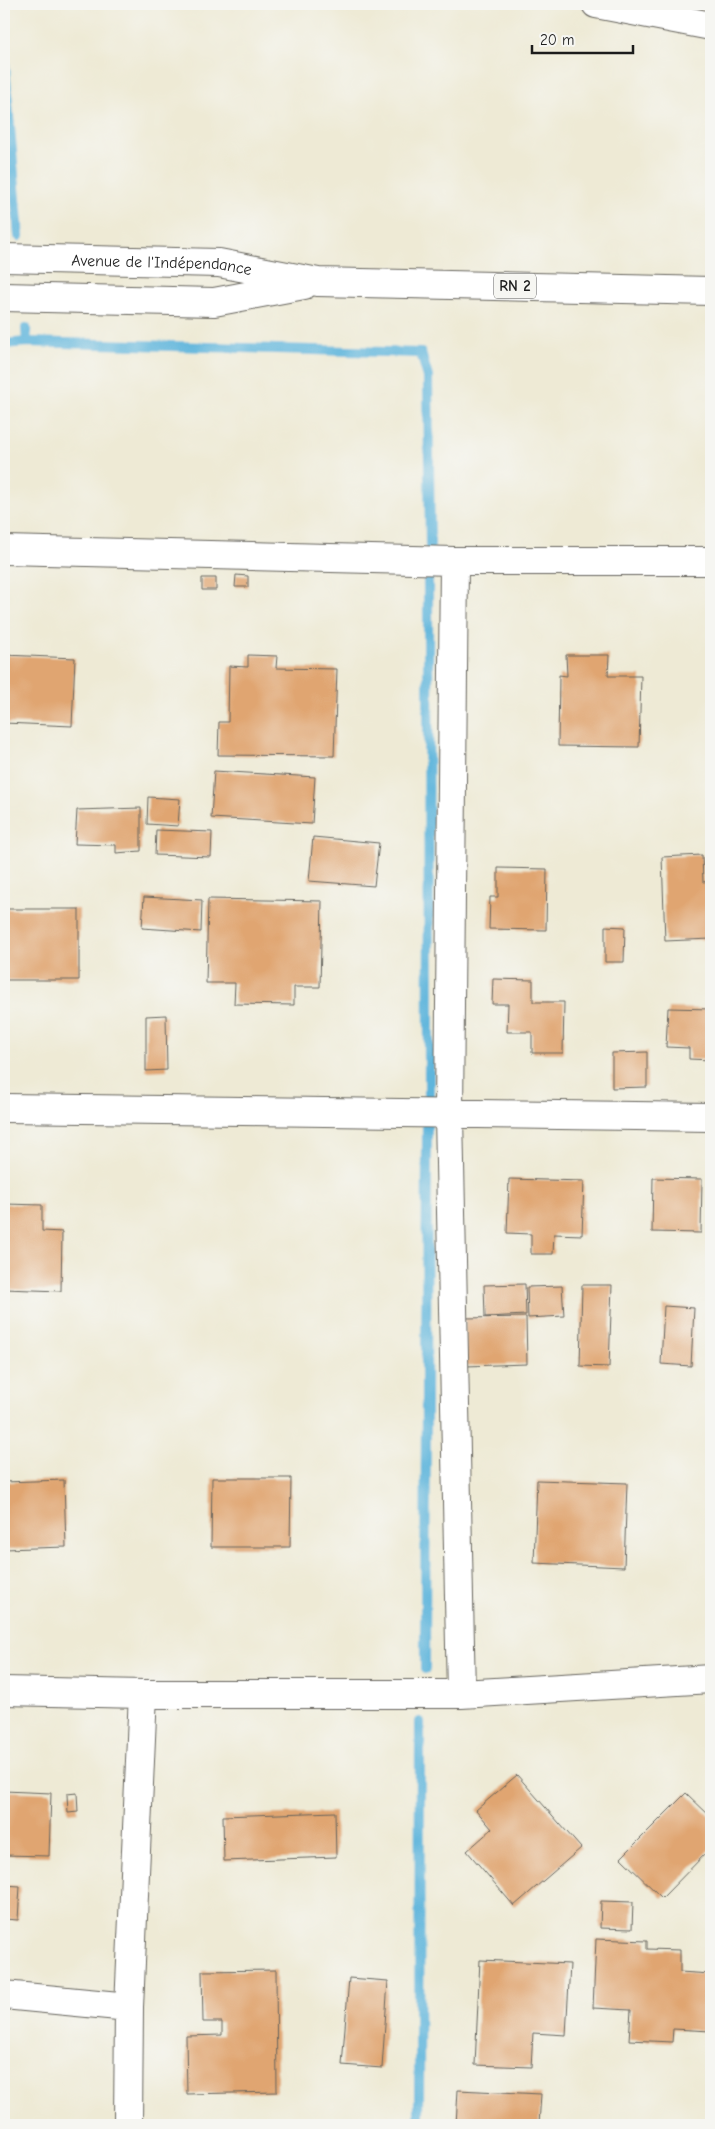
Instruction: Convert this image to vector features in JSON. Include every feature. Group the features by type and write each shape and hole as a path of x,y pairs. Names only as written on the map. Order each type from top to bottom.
{"street":[{"path":"596,4 711,26"},
{"name":"Avenue de l'Indépendance","path":"4,258 218,262 318,282 711,291"},
{"name":"Avenue de l'Indépendance","path":"4,296 214,302 318,282"},
{"path":"4,550 454,561 711,561"},
{"path":"454,561 449,1115 461,1694"},
{"path":"4,1108 449,1115 711,1116"},
{"path":"4,1690 143,1694 461,1694 711,1679"},
{"path":"128,2125 129,2007 143,1694"},
{"path":"4,1996 129,2007"}],"building":[{"path":"236,575 248,576 248,587 235,587"},
{"path":"202,578 216,578 216,590 202,590"},
{"path":"4,655 75,658 72,726 4,723"},
{"path":"248,655 277,656 276,668 337,669 334,756 218,755 219,722 228,722 229,666 248,667"},
{"path":"566,655 609,655 608,676 641,676 639,747 558,746 559,675 567,676"},
{"path":"214,771 315,777 312,824 211,818"},
{"path":"148,797 180,799 178,826 147,824"},
{"path":"141,808 141,851 116,853 116,845 75,844 77,810"},
{"path":"156,830 212,832 211,857 155,855"},
{"path":"313,837 379,843 374,886 309,881"},
{"path":"702,855 703,882 711,881 711,939 665,941 662,857"},
{"path":"498,868 547,869 546,930 489,929 490,897 498,897"},
{"path":"144,897 202,900 201,932 142,928"},
{"path":"208,899 322,901 320,987 294,987 294,1005 234,1004 235,983 206,983"},
{"path":"4,909 79,909 79,980 4,980"},
{"path":"605,926 625,927 624,962 605,962"},
{"path":"493,979 533,980 533,1002 564,1002 563,1053 532,1053 532,1032 507,1032 508,1004 492,1004"},
{"path":"668,1008 711,1009 711,1060 689,1059 689,1048 666,1047"},
{"path":"166,1015 167,1070 146,1071 146,1016"},
{"path":"647,1052 647,1087 612,1088 612,1053"},
{"path":"653,1178 702,1179 701,1233 652,1232"},
{"path":"509,1179 584,1181 582,1235 554,1234 553,1254 531,1254 531,1234 507,1233"},
{"path":"5,1204 42,1205 42,1231 62,1232 61,1291 4,1289"},
{"path":"525,1284 526,1315 485,1317 484,1285"},
{"path":"582,1285 612,1285 609,1367 580,1366"},
{"path":"562,1286 564,1316 528,1318 527,1287"},
{"path":"664,1306 694,1308 691,1366 661,1364"},
{"path":"526,1317 527,1364 466,1366 465,1318"},
{"path":"212,1478 291,1478 290,1547 211,1547"},
{"path":"64,1480 66,1547 4,1549 4,1482"},
{"path":"537,1480 627,1483 624,1567 534,1563"},
{"path":"517,1775 581,1848 514,1906 467,1851 492,1829 476,1810"},
{"path":"4,1791 51,1793 49,1856 4,1855"},
{"path":"77,1793 78,1812 68,1813 67,1794"},
{"path":"686,1793 711,1817 711,1848 662,1898 621,1858"},
{"path":"335,1812 336,1857 224,1861 223,1816"},
{"path":"4,1885 20,1886 18,1920 4,1919"},
{"path":"601,1901 633,1902 632,1929 600,1928"},
{"path":"596,1939 647,1941 647,1949 680,1950 680,1972 711,1974 711,2031 673,2029 672,2042 629,2040 631,2010 593,2008"},
{"path":"480,1960 570,1964 566,2035 533,2033 531,2067 475,2065"},
{"path":"276,1970 277,2092 187,2094 186,2036 222,2035 222,2022 203,2022 202,1971"},
{"path":"349,1978 388,1981 382,2068 342,2065"},
{"path":"458,2090 541,2094 539,2125 456,2125"}],"waterway":[{"path":"4,55 19,236"},
{"path":"26,328 27,342"},
{"path":"4,344 27,342 421,353 428,377 430,546"},
{"path":"428,571 429,1100"},
{"path":"425,1669 427,1127"},
{"path":"419,2125 420,1722"}]}
